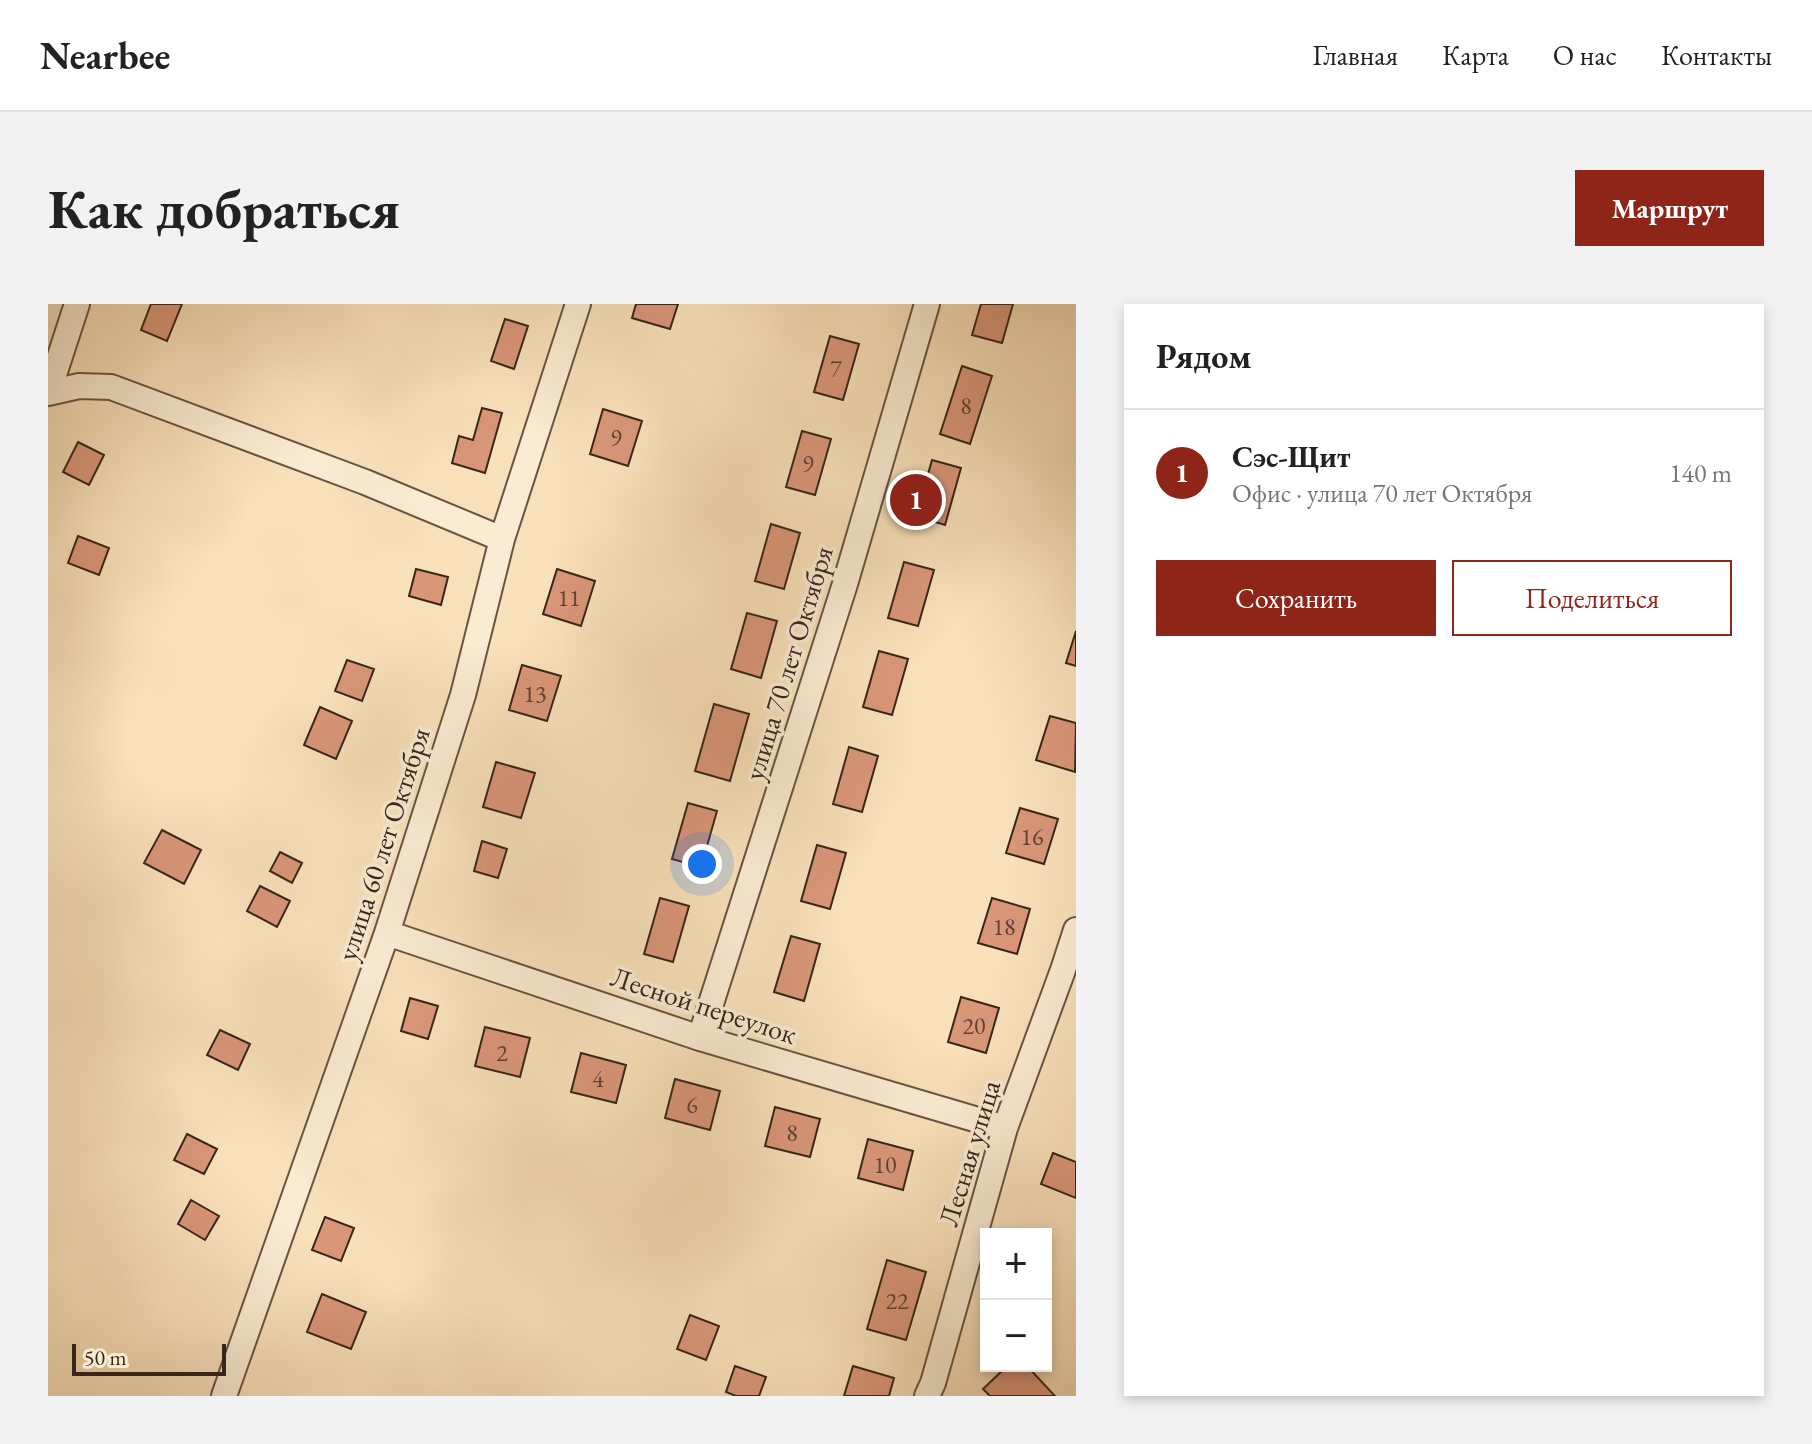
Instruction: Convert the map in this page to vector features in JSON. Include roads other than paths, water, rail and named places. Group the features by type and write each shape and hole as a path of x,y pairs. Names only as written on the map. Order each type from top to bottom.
{"street":[{"path":"48,393 77,304"},
{"name":"улица 60 лет Октября","path":"224,1396 387,933 463,695 502,539 578,304"},
{"name":"улица 70 лет Октября","path":"700,1038 845,584 927,304"},
{"path":"48,393 79,386 111,387 365,482 502,539"},
{"name":"Лесная улица","path":"935,1392 1005,1128 1076,930"},
{"name":"Лесной переулок","path":"387,933 700,1038 1005,1128"}],"place":[{"name":"Сэс-Щит","path":"916,500"}]}
